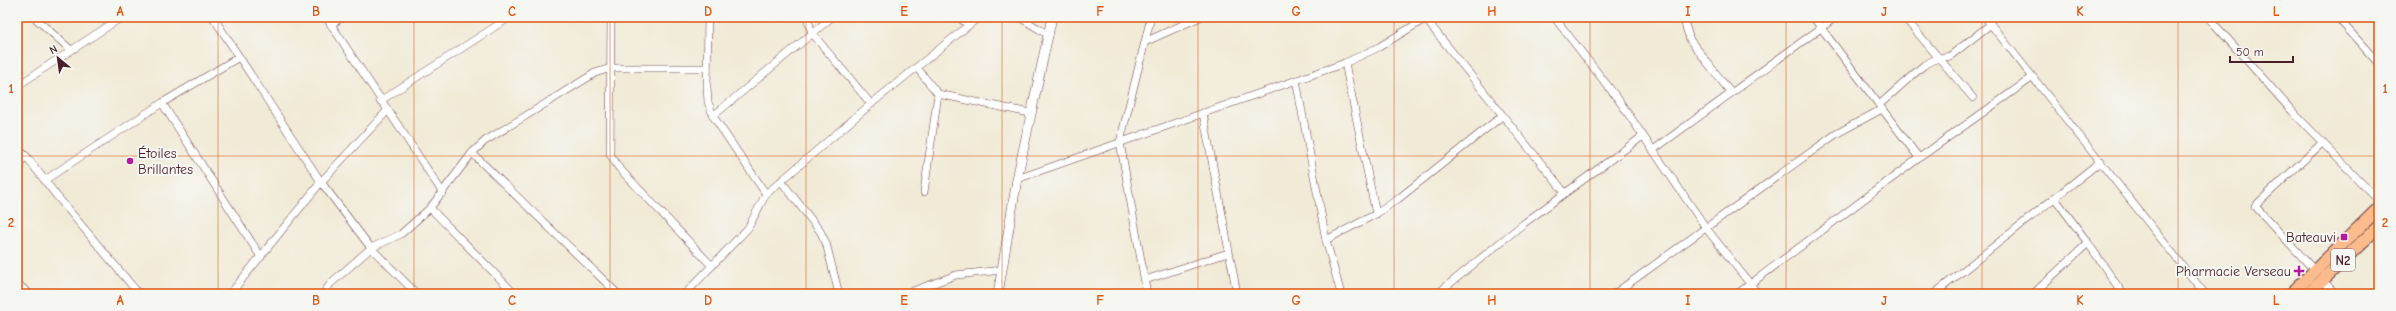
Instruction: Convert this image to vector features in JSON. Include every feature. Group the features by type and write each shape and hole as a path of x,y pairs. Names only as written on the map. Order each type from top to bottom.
{"highway":[{"name":"N2","path":"2308,294 2319,275 2379,208"},
{"name":"N2","path":"2290,294 2319,275 2379,226"}],"street":[{"path":"34,17 71,50"},
{"path":"17,86 122,17"},
{"path":"213,17 321,182 371,248 417,294"},
{"path":"326,17 380,101 443,193"},
{"path":"331,25 342,17"},
{"path":"380,101 510,17"},
{"path":"611,17 610,154 618,168 712,266"},
{"path":"708,17 708,102 713,116 766,194"},
{"path":"807,17 812,33 871,104"},
{"path":"713,116 832,17"},
{"path":"958,17 969,26"},
{"path":"685,294 748,228 766,194 871,104 979,17"},
{"path":"1019,17 1048,35"},
{"path":"998,294 1017,178 1030,112 1052,17"},
{"path":"1147,294 1120,142 1147,41 1151,17"},
{"path":"1147,41 1200,17"},
{"path":"1554,17 1609,87 1706,228 1758,294"},
{"path":"1683,17 1690,40 1731,93"},
{"path":"1813,17 1919,158"},
{"path":"1653,150 1836,17"},
{"path":"1904,17 1973,98"},
{"path":"1985,17 2101,161 2205,294"},
{"path":"2208,17 2322,144 2379,201"},
{"path":"2337,17 2379,64"},
{"path":"1017,178 1345,63 1379,47 1426,18 1502,116 1565,193"},
{"path":"1614,294 1836,134 1881,107 1924,66 1940,58 1950,56 1991,24"},
{"path":"45,180 162,103 239,56"},
{"path":"1345,63 1376,214"},
{"path":"327,294 326,290 331,283 371,248 401,234 430,208 443,193 472,153 500,130 578,82 611,68 707,68"},
{"path":"917,68 938,94 1030,112"},
{"path":"1737,294 1919,158 2033,77"},
{"path":"1296,80 1326,240 1340,294"},
{"path":"924,192 938,94"},
{"path":"162,103 261,256"},
{"path":"230,294 321,182 387,111"},
{"path":"1203,113 1237,294"},
{"path":"1326,240 1376,214 1502,116"},
{"path":"1437,294 1451,281 1565,193 1643,136"},
{"path":"2322,144 2255,206 2336,294"},
{"path":"17,148 26,156 139,294"},
{"path":"472,153 616,293"},
{"path":"17,166 26,156"},
{"path":"1934,294 2101,161"},
{"path":"781,181 823,237 839,294"},
{"path":"2054,197 2123,294"},
{"path":"430,208 516,294"},
{"path":"2033,294 2088,243"},
{"path":"1145,280 1228,252"},
{"path":"905,294 956,275 969,272 1002,270"},
{"path":"17,283 29,294"}],"place":[{"name":"Étoiles Brillantes","path":"130,161"},
{"name":"Bateauvi","path":"2344,237"},
{"name":"Pharmacie Verseau","path":"2299,271"}]}
